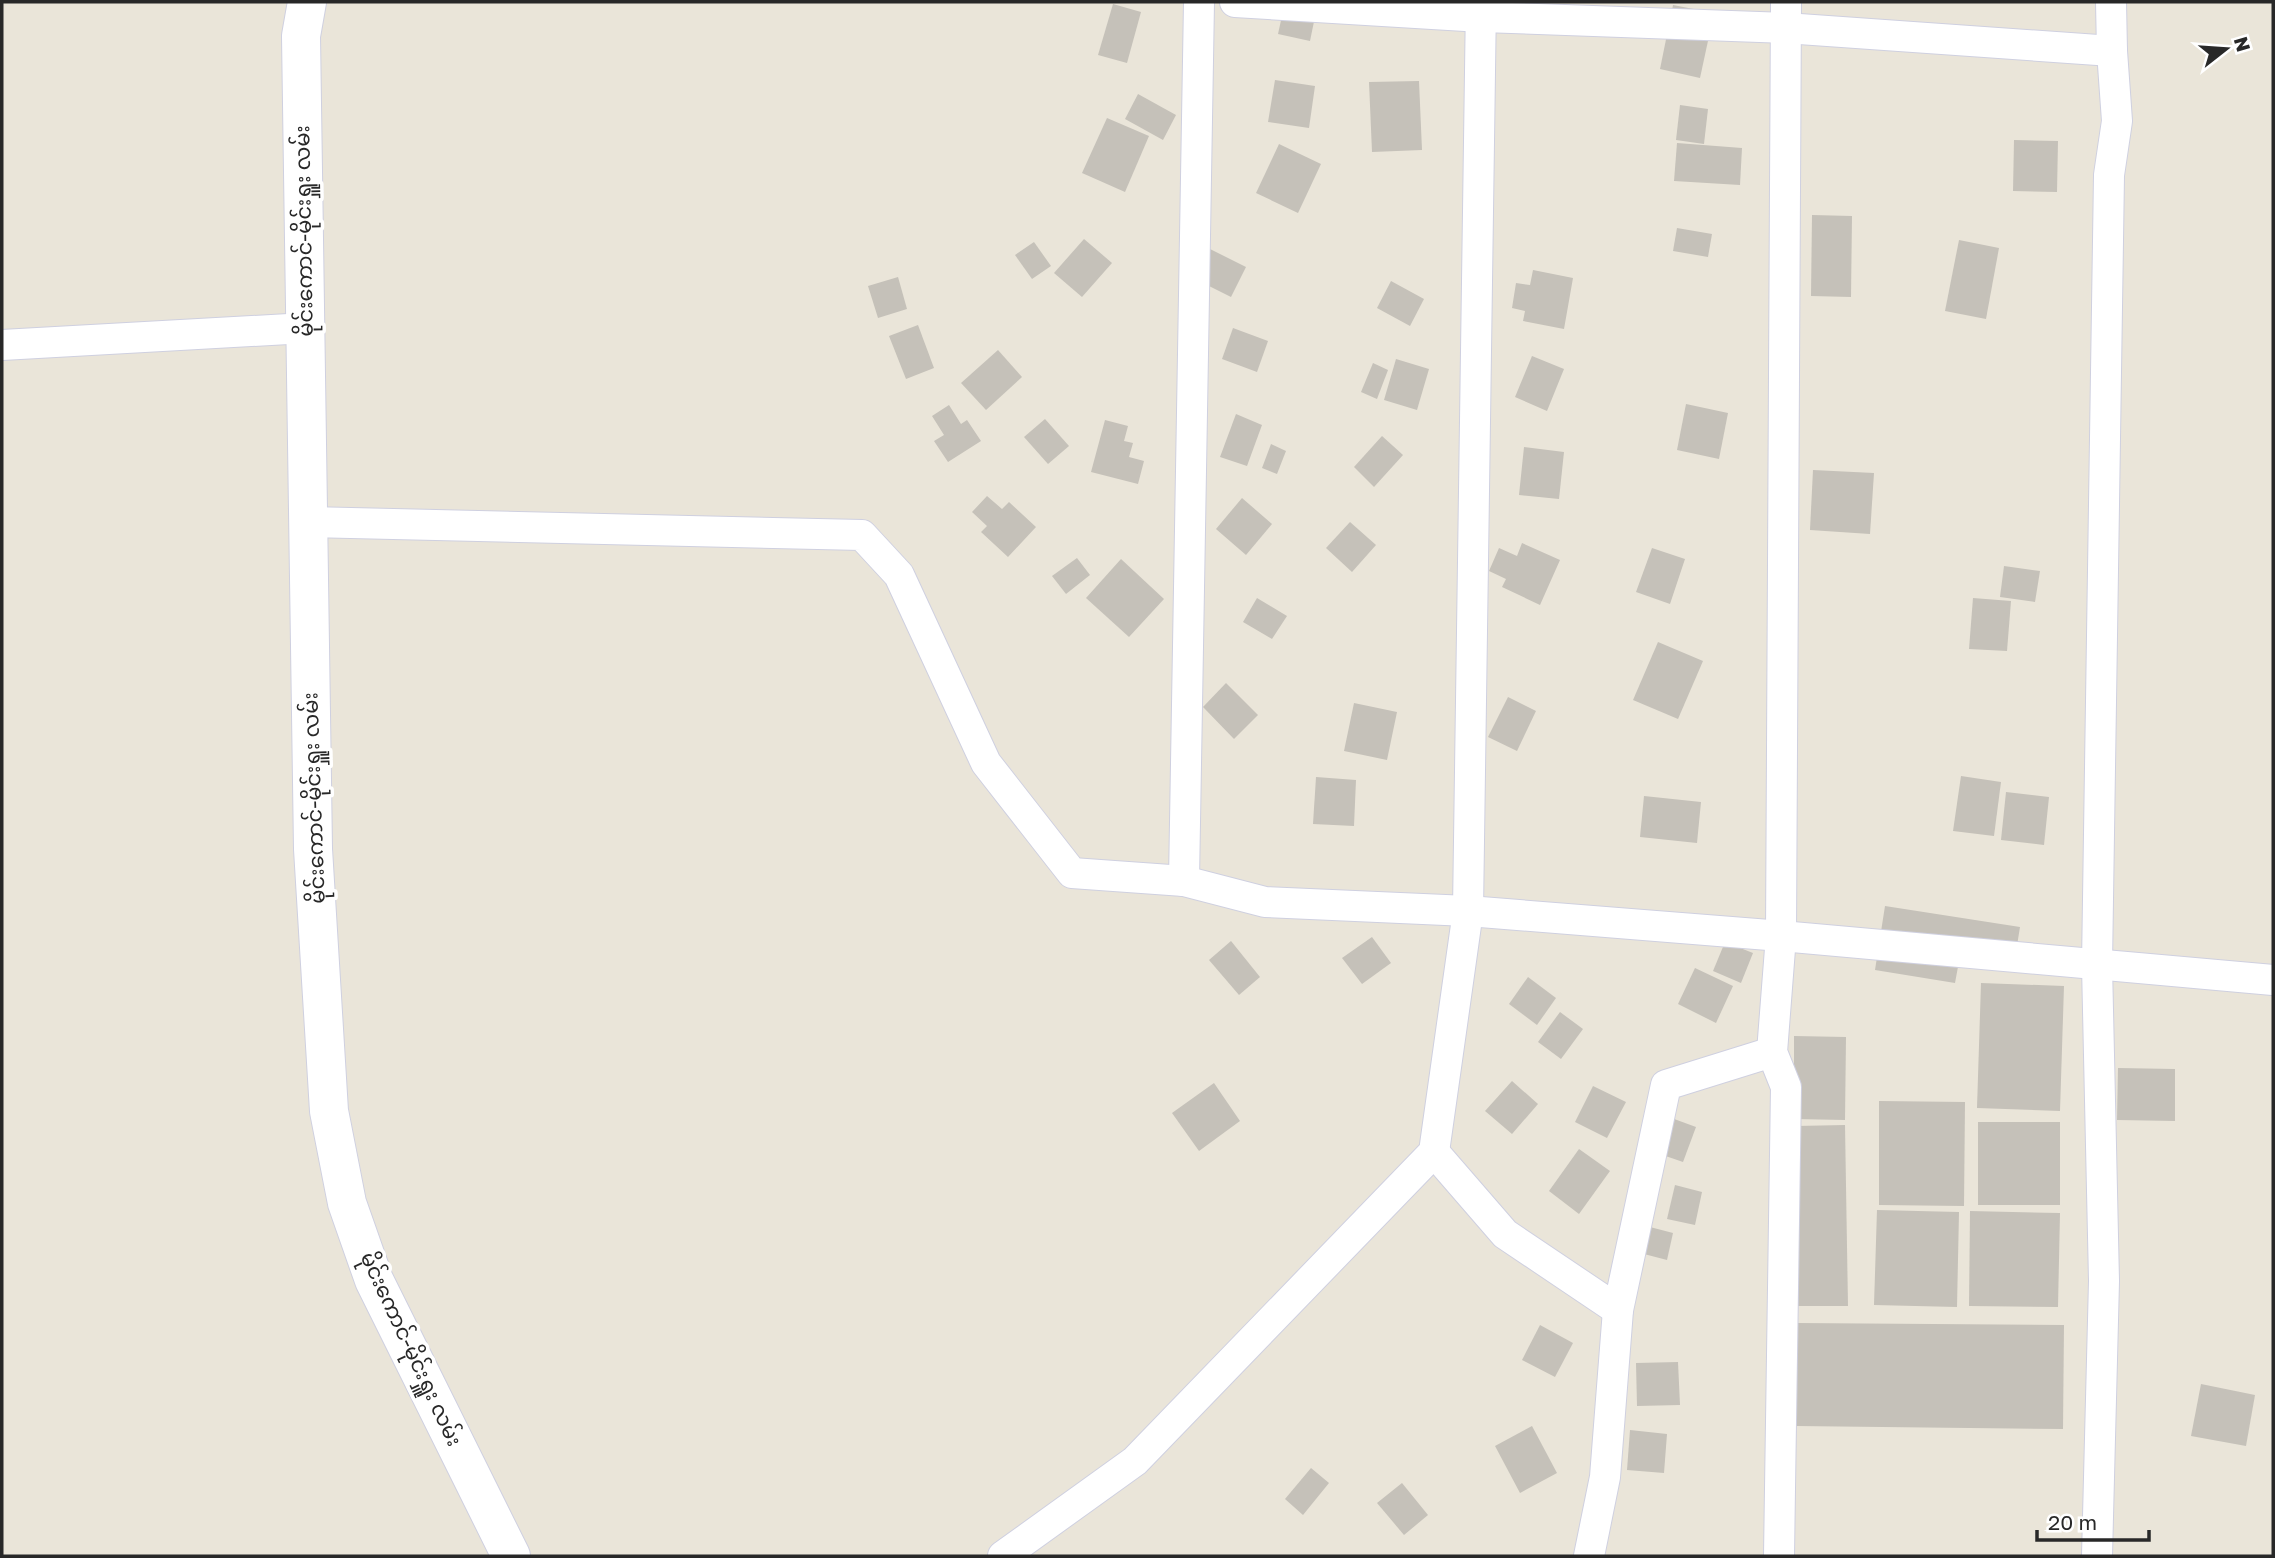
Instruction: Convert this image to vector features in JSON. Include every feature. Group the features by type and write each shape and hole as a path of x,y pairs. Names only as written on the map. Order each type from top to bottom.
{"main road":[{"name":"မိုင်းကောင်-မိုင်းရှူး လမ်း","path":"307,2 301,36 313,849 332,1124 347,1203 373,1280 511,1556"}],"street":[{"path":"1184,881 1199,2"},
{"path":"1236,2 1785,15 2112,51"},
{"path":"2097,1556 2104,1281 2097,965 2109,175 2117,121 2111,2"},
{"path":"1003,1556 1135,1461 1434,1152 1468,911 1481,9"},
{"path":"1779,1556 1786,1087 1772,1052 1781,936 1785,15"},
{"path":"2,345 306,327"},
{"path":"309,522 862,535 900,575 986,763 1072,873 1184,881 1265,902 1468,911 2273,980"},
{"path":"1589,1556 1605,1477 1618,1311 1666,1085 1772,1052"},
{"path":"1434,1152 1505,1234 1618,1311"}],"building":[{"path":"1285,2 1318,2 1310,41 1278,34"},
{"path":"1113,4 1141,12 1127,63 1098,55"},
{"path":"1673,5 1714,13 1700,78 1660,69"},
{"path":"1275,80 1315,86 1309,128 1268,122"},
{"path":"1419,81 1422,150 1372,152 1369,82"},
{"path":"1138,94 1176,115 1163,140 1125,119"},
{"path":"1680,105 1708,109 1704,144 1676,140"},
{"path":"1107,118 1149,136 1125,192 1082,173"},
{"path":"2014,140 2058,141 2057,192 2013,191"},
{"path":"1677,143 1742,148 1740,185 1674,181"},
{"path":"1279,144 1321,164 1298,213 1256,193"},
{"path":"1812,215 1852,216 1851,297 1811,296"},
{"path":"1677,228 1712,234 1708,257 1673,251"},
{"path":"1084,239 1112,263 1082,297 1054,273"},
{"path":"1959,240 1999,248 1986,319 1945,311"},
{"path":"1034,242 1051,266 1032,279 1015,255"},
{"path":"1206,247 1246,267 1231,297 1191,277"},
{"path":"1533,270 1573,278 1564,329 1523,321 1525,311 1512,308 1516,283 1530,285"},
{"path":"898,277 907,309 878,318 868,286"},
{"path":"1391,281 1424,299 1410,326 1377,308"},
{"path":"918,325 934,368 906,379 889,336"},
{"path":"1233,328 1268,341 1257,372 1222,359"},
{"path":"998,350 1022,377 986,410 961,383"},
{"path":"1532,356 1564,369 1547,411 1515,397"},
{"path":"1396,359 1429,369 1417,410 1384,400"},
{"path":"1373,363 1388,370 1377,399 1361,392"},
{"path":"1686,404 1728,413 1719,459 1677,450"},
{"path":"949,405 961,424 967,420 981,441 948,462 934,441 944,435 932,416"},
{"path":"1236,414 1262,425 1247,466 1220,457"},
{"path":"1045,419 1069,446 1048,464 1024,437"},
{"path":"1105,420 1128,426 1124,441 1133,443 1129,457 1144,461 1138,484 1091,472"},
{"path":"1382,436 1403,455 1374,487 1354,467"},
{"path":"1271,444 1286,451 1277,474 1262,468"},
{"path":"1524,447 1564,452 1559,499 1519,495"},
{"path":"1813,470 1874,473 1870,534 1810,530"},
{"path":"987,496 1002,509 1009,502 1036,527 1008,557 981,532 987,526 972,512"},
{"path":"1242,498 1272,524 1246,555 1216,529"},
{"path":"1350,522 1376,545 1352,572 1326,548"},
{"path":"1522,543 1560,560 1540,605 1502,587 1506,579 1489,571 1499,548 1517,556"},
{"path":"1652,548 1685,559 1670,604 1636,592"},
{"path":"1077,558 1090,575 1066,594 1052,576"},
{"path":"1121,559 1164,599 1129,637 1086,598"},
{"path":"2004,566 2040,571 2035,602 2000,597"},
{"path":"1257,598 1287,616 1272,639 1243,622"},
{"path":"1973,598 2011,601 2007,651 1969,649"},
{"path":"1658,642 1703,661 1678,719 1633,700"},
{"path":"1226,683 1258,715 1234,739 1203,707"},
{"path":"1508,697 1536,711 1517,751 1488,737"},
{"path":"1354,703 1397,712 1387,760 1344,751"},
{"path":"1961,776 2001,782 1994,836 1953,831"},
{"path":"1316,777 1356,780 1354,826 1313,824"},
{"path":"2006,792 2049,797 2044,845 2001,840"},
{"path":"1644,796 1701,802 1697,843 1640,837"},
{"path":"1885,906 2020,927 2014,964 1960,956 1955,983 1875,970"},
{"path":"1372,937 1391,963 1362,984 1342,958"},
{"path":"1231,941 1260,977 1239,995 1209,960"},
{"path":"1725,942 1753,953 1741,983 1713,971"},
{"path":"1695,968 1733,986 1716,1023 1678,1004"},
{"path":"1528,977 1556,998 1537,1025 1509,1004"},
{"path":"1981,983 2064,986 2060,1111 1977,1108"},
{"path":"1560,1012 1583,1029 1561,1059 1538,1042"},
{"path":"1794,1036 1846,1037 1845,1120 1794,1119"},
{"path":"2118,1068 2175,1069 2175,1121 2117,1120"},
{"path":"1512,1081 1538,1104 1512,1134 1485,1111"},
{"path":"1214,1083 1240,1121 1199,1151 1172,1113"},
{"path":"1593,1086 1626,1102 1607,1138 1575,1122"},
{"path":"1879,1101 1965,1102 1964,1206 1879,1205"},
{"path":"1666,1116 1696,1127 1683,1162 1654,1152"},
{"path":"1978,1122 2060,1122 2060,1205 1978,1205"},
{"path":"1845,1125 1848,1306 1798,1306 1796,1126"},
{"path":"1579,1149 1610,1171 1579,1214 1549,1191"},
{"path":"1675,1185 1702,1192 1695,1225 1667,1219"},
{"path":"1877,1210 1959,1212 1957,1307 1874,1305"},
{"path":"1970,1211 2060,1213 2058,1307 1969,1306"},
{"path":"1650,1227 1673,1233 1667,1260 1644,1254"},
{"path":"1797,1323 2064,1325 2063,1429 1796,1426"},
{"path":"1540,1325 1573,1343 1555,1377 1522,1360"},
{"path":"1678,1362 1680,1405 1637,1406 1636,1363"},
{"path":"2201,1384 2255,1395 2246,1446 2191,1436"},
{"path":"1532,1426 1557,1473 1520,1493 1495,1446"},
{"path":"1630,1430 1667,1434 1664,1473 1627,1470"},
{"path":"1311,1468 1329,1483 1303,1515 1285,1499"},
{"path":"1402,1483 1428,1515 1404,1535 1377,1503"}]}
